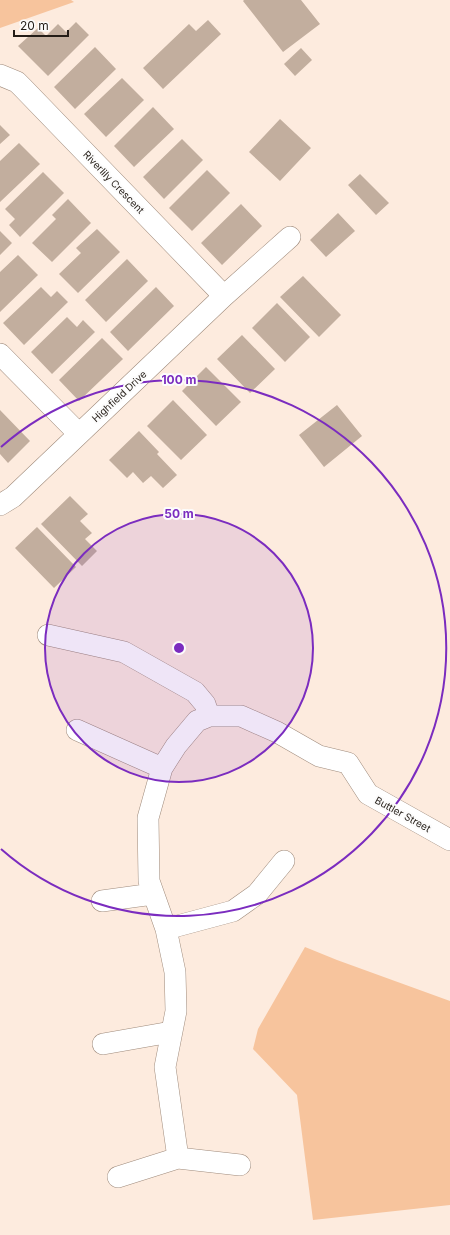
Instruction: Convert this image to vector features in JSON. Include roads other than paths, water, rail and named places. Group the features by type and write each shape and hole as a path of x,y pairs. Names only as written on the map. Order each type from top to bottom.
{"street":[{"name":"Riverlily Crescent","path":"0,75 17,82 224,296"},
{"name":"Highfield Drive","path":"0,505 13,497 224,296 290,237"},
{"path":"0,354 79,434"},
{"path":"48,635 124,652 195,692 205,704 209,716 197,721 176,746 162,768 148,818 149,881 166,929 175,972 176,1011 165,1067 178,1158"},
{"name":"Buttler Street","path":"209,716 242,716 277,732 319,756 348,763 368,794 450,840"},
{"path":"77,730 162,768"},
{"path":"166,929 233,911 257,894 284,861"},
{"path":"102,901 153,894"},
{"path":"103,1044 171,1032"},
{"path":"118,1178 178,1158 240,1165"}]}
